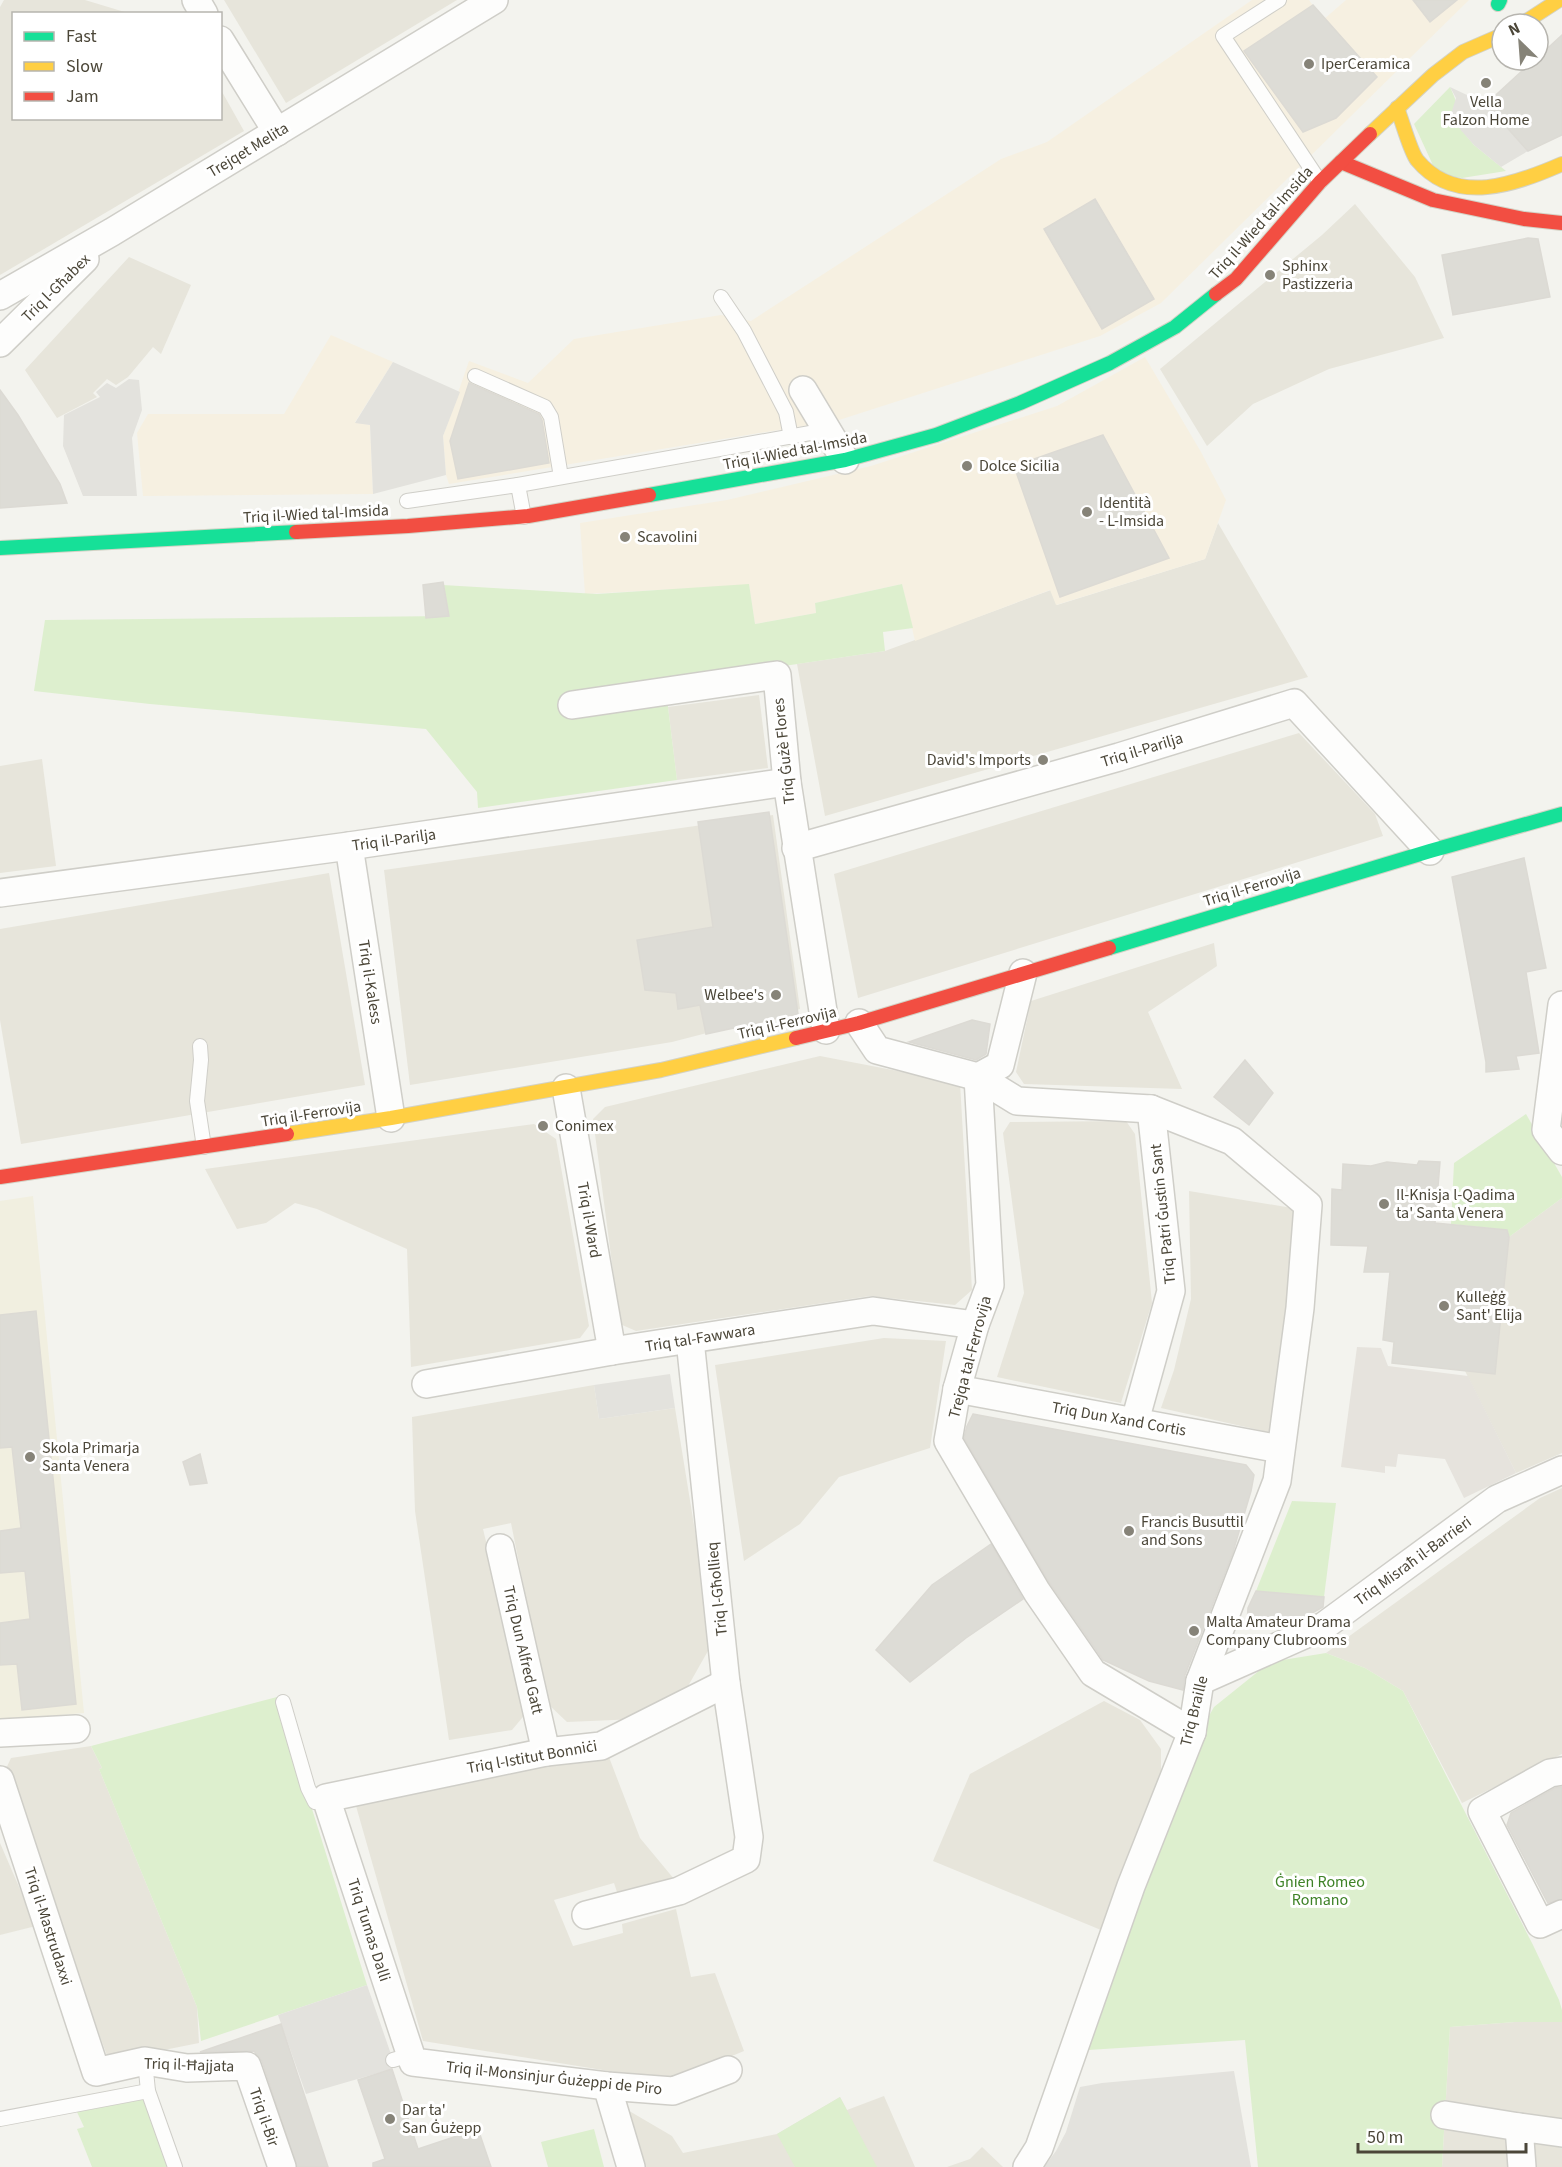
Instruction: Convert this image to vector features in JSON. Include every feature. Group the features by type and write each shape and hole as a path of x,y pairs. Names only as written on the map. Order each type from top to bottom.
{"main road":[{"path":"1540,12 1559,0"},
{"name":"Triq il-Wied tal-Imsida","path":"1463,52 1477,33"},
{"name":"Triq il-Wied tal-Imsida","path":"0,548 408,526 524,517 845,460 936,435 1020,403 1110,363 1175,327 1236,279 1320,182 1397,108 1449,61 1490,40"},
{"path":"1397,108 1416,159 1443,182 1483,189 1525,180 1562,165"},
{"path":"1341,162 1433,200 1524,219 1562,223"},
{"name":"Triq il-Ferrovija","path":"0,1177 391,1118 661,1070 859,1023 1430,851 1562,814"}],"street":[{"name":"Trejqet Melita","path":"0,296 112,232 494,0"},
{"path":"222,43 277,132"},
{"name":"Triq l-Għabex","path":"0,343 112,232"},
{"path":"803,390 845,460"},
{"name":"Triq Ġużè Flores","path":"572,705 777,675 796,848 826,1030"},
{"name":"Triq il-Parilja","path":"796,848 1119,757 1294,703 1430,851"},
{"name":"Triq il-Parilja","path":"0,893 349,846 787,782"},
{"name":"Triq il-Kaless","path":"349,846 391,1118"},
{"path":"978,1077 1000,1065 1023,973"},
{"path":"1562,1005 1546,1130 1562,1151"},
{"path":"859,1023 877,1050 978,1077 1017,1101 1151,1109"},
{"name":"Trejqa tal-Ferrovija","path":"978,1077 990,1285 975,1325 957,1389 948,1441 1043,1601 1093,1673 1192,1732"},
{"name":"Triq il-Ward","path":"566,1088 612,1352"},
{"name":"Triq Braille","path":"1027,2167 1039,2148 1131,1886 1192,1732 1200,1681 1277,1481 1300,1308 1308,1205 1232,1141 1151,1109"},
{"name":"Triq Patri Ġustin Sant","path":"1136,1421 1171,1291 1151,1109"},
{"name":"Triq tal-Fawwara","path":"426,1384 873,1311 975,1325"},
{"name":"Triq l-Għollieq","path":"586,1915 679,1892 746,1859 748,1837 726,1683 690,1340"},
{"name":"Triq Dun Xand Cortis","path":"957,1389 1280,1449"},
{"name":"Triq Misraħ il-Barrieri","path":"1200,1681 1324,1626 1497,1499 1562,1470"},
{"name":"Triq Dun Alfred Gatt","path":"500,1548 546,1752"},
{"name":"Triq l-Istitut Bonniċi","path":"326,1798 546,1752 601,1746 726,1683"},
{"path":"0,1732 76,1729"},
{"path":"1562,1771 1550,1773 1482,1811 1540,1924 1562,1914"},
{"name":"Triq il-Mastrudaxxi","path":"0,1780 96,2072"},
{"name":"Triq Tumas Dalli","path":"326,1798 405,2059"},
{"name":"Triq il-Monsinjur Ġużeppi de Piro","path":"405,2059 607,2086 673,2091 728,2070"},
{"name":"Triq il-Ħajjata","path":"96,2072 145,2061 187,2068 247,2066"},
{"name":"Triq il-Bir","path":"247,2066 282,2167"},
{"path":"607,2086 631,2167"},
{"path":"1444,2115 1562,2133"},
{"path":"1519,2127 1522,2167"}],"lane":[{"path":"1279,0 1223,36 1320,182"},
{"path":"721,297 744,331 786,412 791,437"},
{"path":"475,376 545,407 551,417 561,477"},
{"path":"407,501 518,485 827,430"},
{"path":"518,485 524,517"},
{"path":"200,1046 197,1101 204,1147"},
{"path":"283,1702 308,1788 315,1802 326,1798"},
{"path":"145,2061 148,2091 175,2167"},
{"path":"0,2119 148,2091"}],"shaded area":[{"path":"4,0 85,0 125,12 12,12 12,120 222,120 222,92 244,131 0,275 0,7"},
{"path":"224,0 457,0 286,103"},
{"path":"1252,0 1309,0 1323,20 1346,0 1469,0 1161,303 1100,336 839,420 449,484 446,475 443,436 469,361 528,383 574,339 721,315 751,321 1001,159 1047,142"},
{"path":"1450,87 1486,104 1528,151 1501,167 1474,145 1458,127 1460,121 1450,117 1456,98"},
{"path":"1355,204 1415,277 1444,338 1329,369 1253,404 1207,446 1160,369 1322,235"},
{"path":"129,257 191,285 161,354 153,347 128,377 116,385 107,379 93,393 97,397 57,418 25,370"},
{"path":"331,335 393,362 355,422 370,425 373,494 143,496 137,433 148,414 284,414"},
{"path":"1145,357 1201,452 1226,500 1205,559 1056,605 1050,590 915,641 902,584 815,603 816,613 755,624 749,585 585,594 580,523 727,500 871,466 1057,406"},
{"path":"393,362 460,392 443,436 446,475 373,494 370,425 355,423"},
{"path":"129,379 139,380 142,410 132,438 137,496 83,496 63,446 64,415 100,397 96,392 107,383 116,388"},
{"path":"1218,523 1308,677 825,816 797,664 885,651 1051,590 1057,605 1205,559"},
{"path":"759,695 768,768 677,780 668,707"},
{"path":"1299,733 1375,814 1383,836 858,998 834,874"},
{"path":"42,759 56,866 0,873 0,766"},
{"path":"773,815 800,1009 672,1042 410,1085 384,870"},
{"path":"329,873 365,1085 21,1144 0,1020 0,929"},
{"path":"1214,943 1217,966 1148,1012 1182,1089 1024,1084 1016,1072 1031,1001"},
{"path":"820,1056 960,1083 972,1290 955,1305 870,1296 636,1331 620,1324 593,1119 605,1107"},
{"path":"1126,1121 1135,1134 1152,1303 1121,1403 997,1377 1024,1293 1003,1133 1010,1122"},
{"path":"534,1124 556,1139 589,1326 580,1338 411,1367 407,1249 317,1209 295,1203 266,1223 237,1229 205,1169"},
{"path":"1189,1191 1292,1208 1300,1233 1276,1425 1268,1432 1161,1408 1174,1370 1191,1299"},
{"name":"Skola Primarja Santa Venera","path":"33,1196 84,1713 0,1720 0,1201"},
{"path":"1562,1198 1562,1453 1516,1473 1465,1371 1495,1373 1509,1237"},
{"path":"884,1338 946,1341 930,1448 839,1477 800,1524 744,1561 715,1365"},
{"path":"1357,1347 1381,1348 1388,1366 1468,1376 1516,1473 1464,1498 1445,1459 1398,1454 1396,1467 1385,1466 1385,1473 1341,1467"},
{"path":"670,1374 675,1408 599,1419 594,1385"},
{"path":"594,1385 599,1419 675,1408 713,1642 683,1695 637,1719 567,1722 547,1703 511,1523 483,1529 527,1712 512,1730 449,1740 415,1511 412,1417"},
{"path":"1562,1488 1562,1754 1462,1803 1403,1691 1365,1668 1326,1653 1540,1498"},
{"path":"1104,1701 1140,1720 1161,1749 1161,1778 1101,1930 933,1861 970,1774"},
{"path":"91,1746 102,1768 99,1769 197,2007 199,2043 109,2061 4,1773 11,1758"},
{"path":"607,1752 640,1838 679,1885 618,1895 614,1883 554,1900 573,1946 623,1933 622,1924 676,1909 691,1977 715,1973 744,2051 671,2081 423,2041 354,1799"},
{"path":"0,1843 36,1926 0,1935"},
{"path":"367,1985 393,2060 392,2069 306,2094 278,2015"},
{"path":"1515,2022 1562,2022 1562,2167 1442,2167 1450,2027"},
{"path":"1234,2071 1251,2167 1044,2167 1066,2132 1080,2087"},
{"path":"884,2096 915,2167 638,2167 619,2105 672,2136 683,2153 777,2134 840,2097 847,2110"},
{"path":"982,2147 1003,2167 947,2167 970,2159"}],"green space":[{"path":"1450,87 1458,107 1459,127 1474,145 1506,171 1462,178 1437,174 1414,124"},
{"path":"749,584 755,624 816,613 815,603 902,584 913,628 883,632 885,651 675,682 668,700 668,707 677,780 478,808 477,792 426,729 34,691 45,620 448,616 443,585 597,594"},
{"path":"1526,1114 1562,1177 1562,1198 1509,1237 1507,1230 1451,1224 1454,1163"},
{"path":"1292,1501 1336,1503 1324,1597 1256,1591"},
{"name":"Ġnien Romeo Romano","path":"1326,1653 1365,1668 1403,1691 1533,1945 1562,2010 1562,2022 1515,2022 1450,2027 1442,2167 1258,2167 1245,2040 1088,2050 1202,1728 1214,1707 1270,1662"},
{"path":"277,1697 367,1985 201,2041 197,2007 99,1769 102,1768 91,1746"},
{"path":"840,2097 877,2167 795,2167 777,2134"},
{"path":"145,2098 169,2167 92,2167 77,2129 84,2127 77,2112"},
{"path":"594,2129 604,2167 548,2167 541,2142"}],"building":[{"path":"1413,0 1457,0 1430,22"},
{"name":"IperCeramica","path":"1313,5 1377,77 1336,118 1303,132 1244,51"},
{"path":"1562,35 1562,135 1528,151 1486,104 1521,72 1550,72 1550,46"},
{"path":"1095,199 1154,299 1102,329 1044,229"},
{"path":"1528,238 1538,239 1550,297 1453,315 1442,255"},
{"path":"469,383 539,414 549,463 458,479 450,441"},
{"path":"0,390 60,484 67,503 0,508"},
{"name":"Identità - L-Imsida","path":"1103,435 1169,558 1060,597 1014,466"},
{"path":"443,582 449,616 426,618 423,585"},
{"path":"769,812 798,1014 706,1034 700,1005 678,1009 676,993 645,990 637,940 713,927 698,822"},
{"path":"1524,858 1546,968 1526,972 1539,1053 1516,1056 1519,1069 1486,1072 1452,877"},
{"path":"972,1020 990,1024 986,1054 976,1060 909,1042"},
{"path":"1245,1060 1273,1093 1249,1125 1214,1097"},
{"name":"Kulleġġ Sant' Elija","path":"1419,1161 1440,1162 1435,1223 1507,1230 1509,1237 1495,1374 1392,1363 1394,1342 1383,1340 1390,1272 1364,1272 1368,1246 1331,1245 1332,1189 1342,1190 1343,1164 1371,1166 1387,1162 1417,1165"},
{"name":"Skola Primarja Santa Venera","path":"36,1311 76,1704 22,1710 17,1664 0,1665 0,1623 30,1619 25,1571 0,1573 0,1531 21,1528 12,1447 0,1448 0,1315"},
{"name":"Francis Busuttil and Sons","path":"973,1414 1246,1465 1254,1475 1233,1552 1185,1675 1183,1690 1149,1681 1103,1660 1049,1582 964,1438"},
{"path":"200,1454 207,1483 190,1485 183,1462"},
{"path":"991,1544 1023,1599 966,1638 910,1682 876,1650 932,1585"},
{"path":"1256,1591 1324,1597 1323,1607 1303,1618 1247,1624 1248,1608"},
{"path":"1562,1787 1562,1899 1548,1903 1507,1825 1511,1813 1555,1788"},
{"path":"281,2024 328,2167 297,2167 262,2061 254,2051 200,2052"},
{"name":"Dar ta' San Ġużepp","path":"392,2069 418,2149 478,2129 491,2167 373,2167 373,2163 385,2159 358,2080"}],"traffic: fast":[{"path":"1498,4 1500,0"},
{"path":"649,495 845,460 936,435 1020,403 1110,363 1175,327 1216,294"},
{"path":"0,548 296,532"},
{"path":"1109,948 1430,851 1562,814"}],"traffic: slow":[{"path":"1540,12 1559,0"},
{"path":"1370,134 1433,75 1463,52 1490,40"},
{"path":"1397,108 1414,156 1433,174 1450,183 1468,187 1506,184 1562,164"},
{"path":"287,1134 661,1070 796,1038"}],"traffic: jam":[{"path":"1216,294 1236,279 1320,182 1370,134"},
{"path":"1341,162 1433,200 1524,219 1562,223"},
{"path":"296,532 528,516 649,495"},
{"path":"796,1038 859,1023 1109,948"},
{"path":"0,1177 287,1134"}],"place":[{"name":"IperCeramica","path":"1309,64"},
{"name":"Vella Falzon Home","path":"1486,83"},
{"name":"Sphinx Pastizzeria","path":"1270,275"},
{"name":"Dolce Sicilia","path":"967,466"},
{"name":"Identità - L-Imsida","path":"1087,512"},
{"name":"Scavolini","path":"625,537"},
{"name":"David's Imports","path":"1043,760"},
{"name":"Welbee's","path":"776,995"},
{"name":"Conimex","path":"543,1126"},
{"name":"Il-Knisja l-Qadima ta' Santa Venera","path":"1384,1204"},
{"name":"Kulleġġ Sant' Elija","path":"1444,1306"},
{"name":"Skola Primarja Santa Venera","path":"30,1457"},
{"name":"Francis Busuttil and Sons","path":"1129,1531"},
{"name":"Malta Amateur Drama Company Clubrooms","path":"1194,1631"},
{"name":"Dar ta' San Ġużepp","path":"390,2119"}]}
